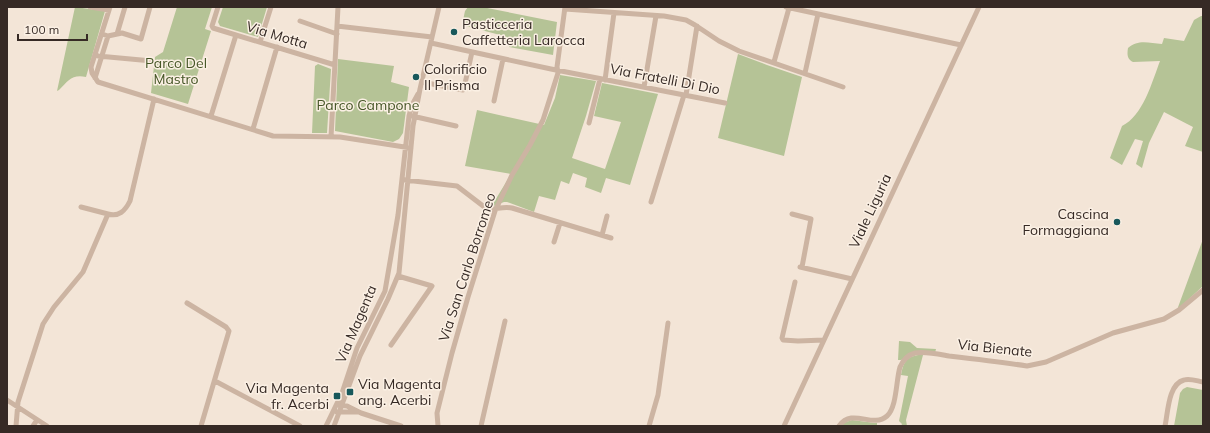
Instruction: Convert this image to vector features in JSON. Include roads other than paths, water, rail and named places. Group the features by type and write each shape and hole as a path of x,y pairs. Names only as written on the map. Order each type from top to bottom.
{"street":[{"path":"90,7 109,9 91,69 95,78 100,82 274,136 347,138 408,148"},
{"path":"117,34 125,7"},
{"path":"102,34 108,36 122,33 141,39 150,7"},
{"name":"Via Motta","path":"218,7 212,26 213,28 335,65"},
{"path":"260,42 271,7"},
{"path":"330,137 338,7"},
{"name":"Via Magenta","path":"326,426 334,410 339,404 398,276 405,180 412,116 422,82 439,7"},
{"path":"774,62 787,7 961,46"},
{"name":"Viale Liguria","path":"784,426 979,7"},
{"path":"565,8 684,20 697,26 727,46 739,51 843,86"},
{"name":"Via San Carlo Borromeo","path":"438,426 437,413 466,301 495,211 498,208 510,178 543,120 558,74 557,67 565,8"},
{"path":"603,79 614,13"},
{"path":"805,73 818,14"},
{"path":"644,87 656,16"},
{"path":"300,21 337,34"},
{"name":"Via Fratelli Di Dio","path":"338,26 431,40 503,59 725,103"},
{"path":"651,202 685,95 697,26"},
{"path":"211,116 236,35"},
{"path":"95,78 108,36"},
{"path":"253,129 277,47"},
{"path":"422,82 464,89 472,52"},
{"path":"95,54 97,56 152,61"},
{"path":"494,101 503,59"},
{"name":"Via Fratelli Di Dio","path":"589,123 603,79"},
{"path":"82,207 114,216 121,214 126,209 130,201 154,99"},
{"path":"412,116 456,126"},
{"path":"405,180 458,187 485,208 512,208 611,238"},
{"name":"Via Magenta","path":"334,426 339,413 339,404 357,348 383,297 388,278 405,180"},
{"path":"16,426 17,406 42,324 57,303 83,272 108,214"},
{"path":"792,214 811,219 801,267 852,279"},
{"path":"602,235 607,216"},
{"path":"554,242 560,223"},
{"path":"391,346 432,286 398,276"},
{"path":"795,282 782,338 783,340 798,342 824,340"},
{"name":"Via Bienate","path":"839,426 845,420 851,418 876,420 887,416 892,409 900,367 906,358 913,353 919,352 1027,366 1040,364 1105,336 1166,318 1179,310 1203,290"},
{"path":"383,297 388,299"},
{"path":"187,303 226,327 229,331 201,426"},
{"path":"481,426 505,321"},
{"path":"649,426 658,395 668,323"},
{"path":"1165,426 1171,394 1175,386 1184,380 1203,382"},
{"path":"214,381 300,426"},
{"path":"7,400 47,426"},
{"path":"339,404 401,426"},
{"path":"334,410 339,413 362,413"},
{"path":"33,426 37,420"}],"place":[{"name":"Pasticceria Caffetteria Larocca","path":"454,32"},
{"name":"Colorificio Il Prisma","path":"416,77"},
{"name":"Cascina Formaggiana","path":"1117,222"},
{"name":"Via Magenta ang. Acerbi","path":"350,392"},
{"name":"Via Magenta fr. Acerbi","path":"337,396"}],"park label":[{"name":"Parco Del Mastro","path":"176,72"},
{"name":"Parco Campone","path":"368,105"}]}
